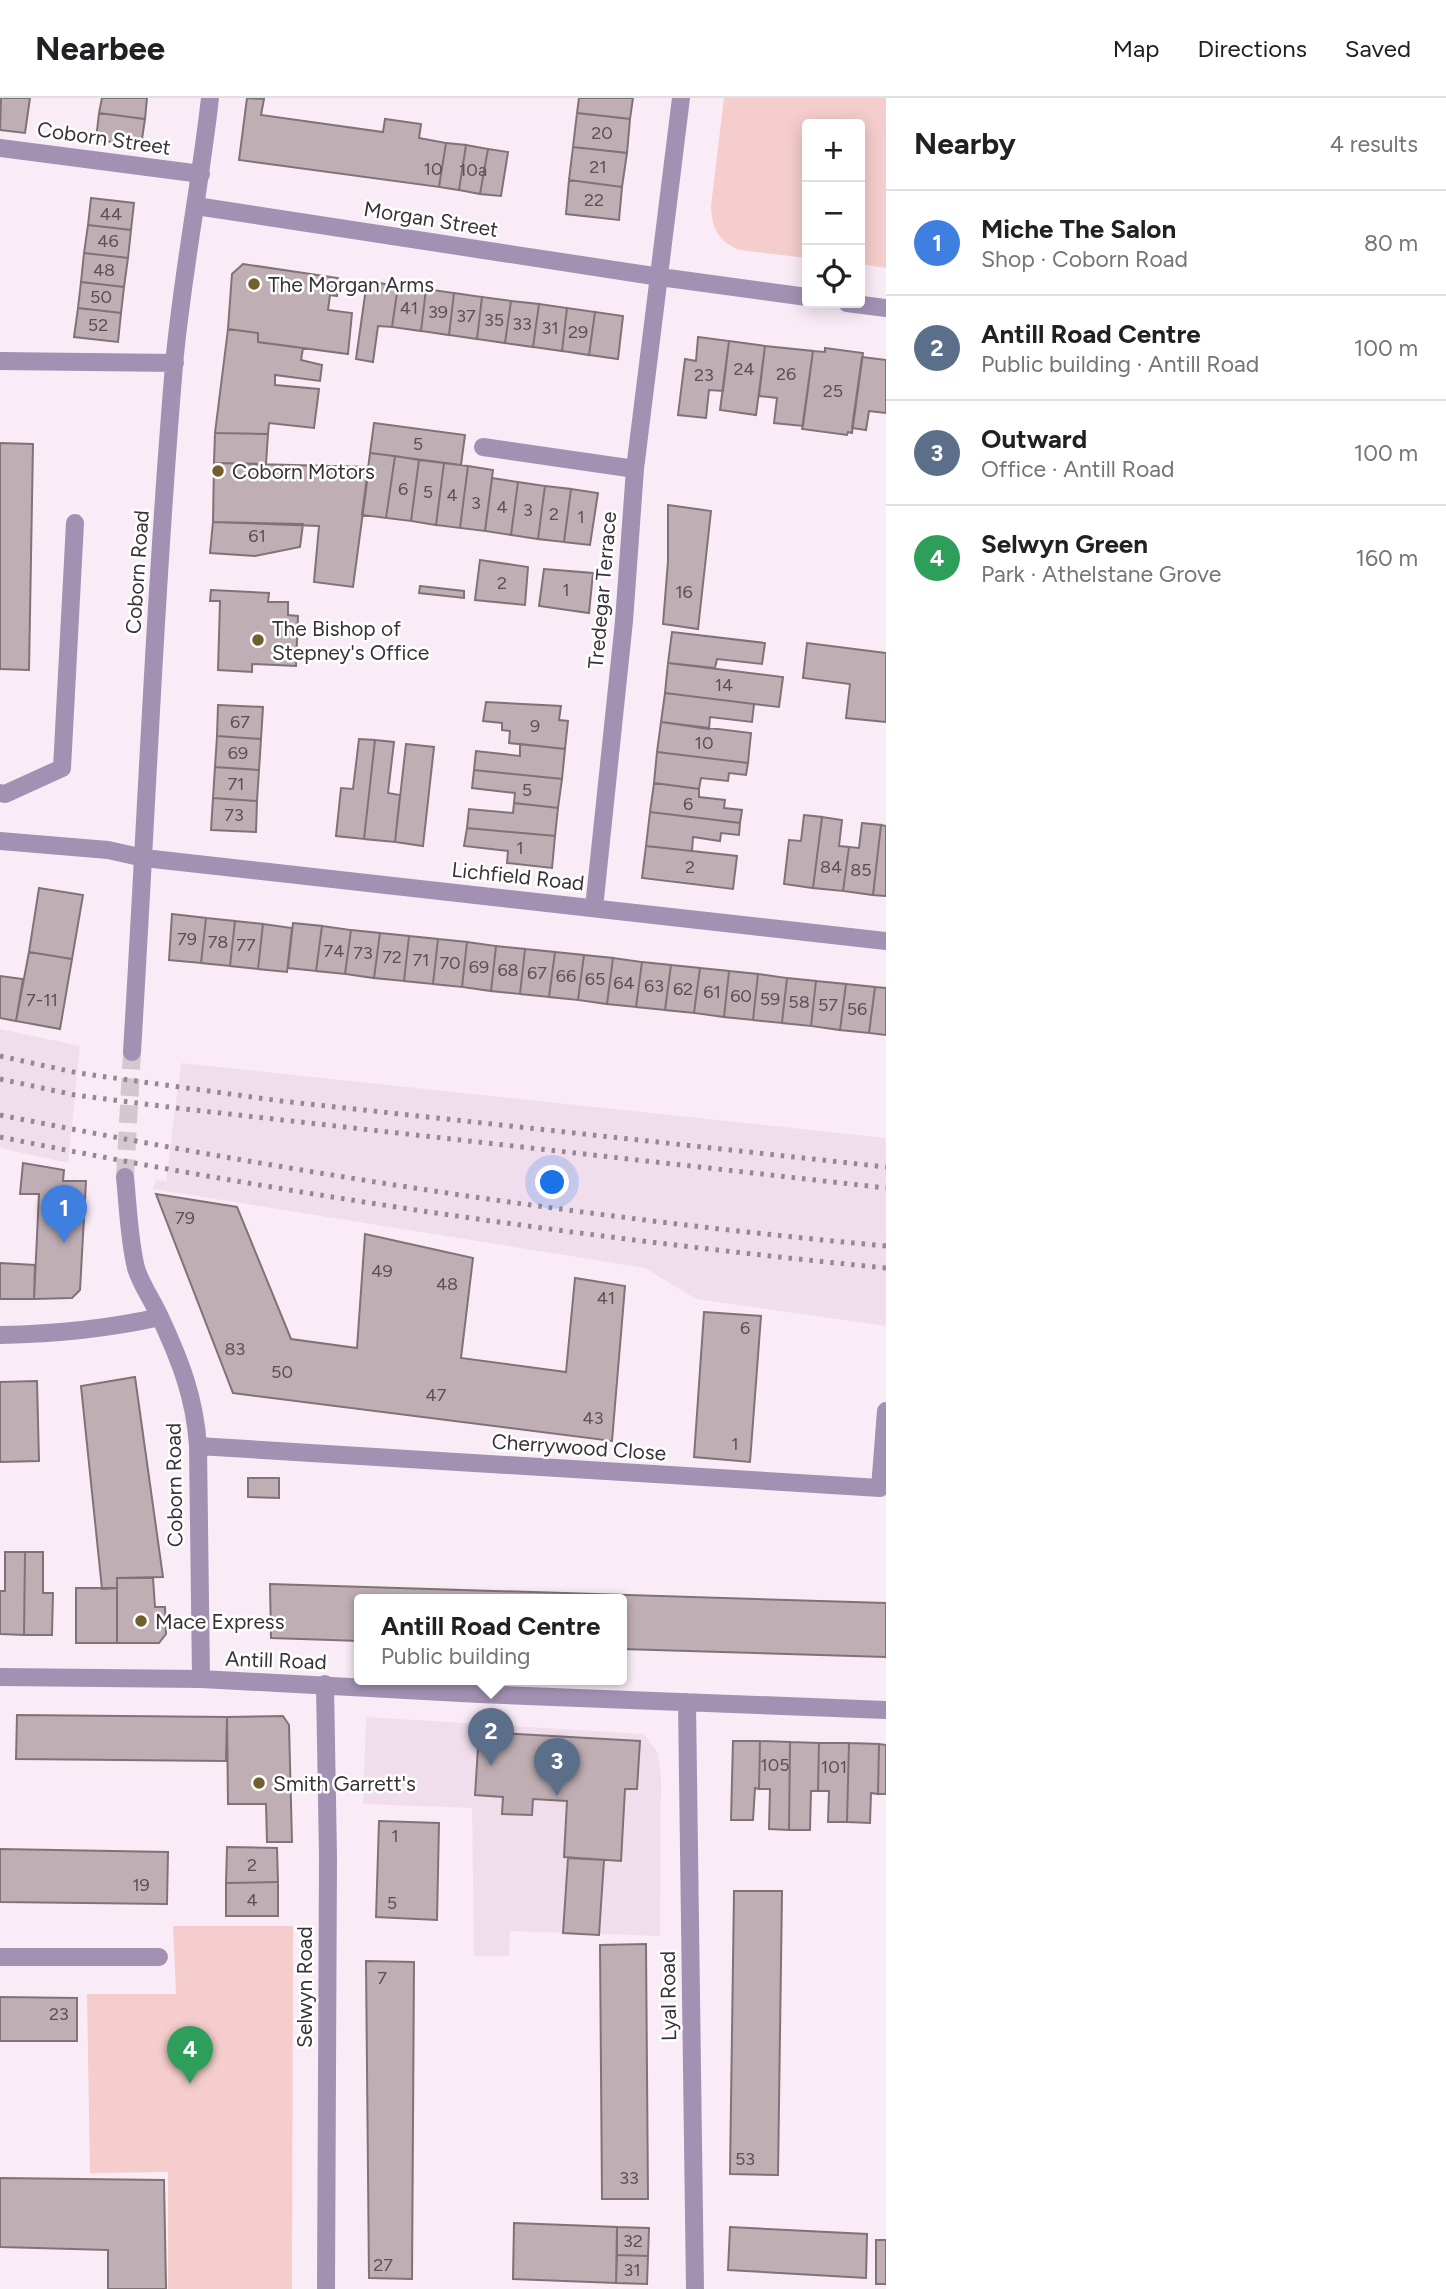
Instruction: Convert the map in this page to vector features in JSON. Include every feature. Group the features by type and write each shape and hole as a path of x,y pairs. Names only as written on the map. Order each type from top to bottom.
{"street":[{"name":"Coborn Road","path":"132,1052 153,663 174,363 210,98"},
{"name":"Tredegar Terrace","path":"594,908 624,621 635,469 681,98"},
{"name":"Coborn Street","path":"0,148 201,174"},
{"name":"Morgan Street","path":"196,206 802,296"},
{"path":"865,305 886,308"},
{"path":"0,361 174,363"},
{"path":"483,447 635,469"},
{"path":"0,793 5,794 62,768 75,523"},
{"name":"Lichfield Road","path":"0,841 108,850 144,858 886,941"},
{"name":"Coborn Road","path":"125,1177 129,1225 137,1271 188,1384 196,1415 201,1679"},
{"path":"0,1335 115,1327 160,1317"},
{"name":"Cherrywood Close","path":"198,1446 880,1489 886,1411"},
{"name":"Antill Road","path":"0,1677 201,1679 480,1694 886,1710"},
{"name":"Selwyn Road","path":"325,1684 328,1844 326,2289"},
{"name":"Lyal Road","path":"687,1702 695,2289"},
{"path":"0,1957 159,1957"}],"shaded area":[{"path":"724,98 886,98 886,268 865,265 865,119 802,119 802,257 732,247 718,233 711,206"},
{"path":"0,1029 80,1046 68,1163 0,1148"},
{"path":"181,1063 886,1138 886,1326 696,1299 645,1268 153,1189 156,1180 166,1181"},
{"path":"366,1717 644,1734 658,1753 661,1777 660,1936 510,1931 509,1956 474,1956 472,1808 363,1804"},
{"path":"173,1926 293,1926 292,2289 168,2289 168,2172 90,2173 87,1994 176,1994"}],"building":[{"path":"1,98 30,98 25,133 0,130"},
{"path":"102,98 147,98 145,119 99,113"},
{"path":"247,98 264,99 261,115 383,132 385,119 421,124 419,138 446,143 439,187 239,160"},
{"path":"579,98 633,98 630,119 577,113"},
{"path":"99,113 145,119 141,146 96,140"},
{"path":"577,113 630,119 627,153 573,147"},
{"path":"446,143 466,145 459,190 439,187"},
{"path":"466,145 488,149 480,194 459,190"},
{"path":"573,147 627,153 622,187 569,180"},
{"path":"488,149 508,152 501,196 480,194"},
{"path":"569,180 622,187 619,220 566,214"},
{"path":"91,198 134,203 131,230 88,225"},
{"path":"88,225 131,230 128,258 84,253"},
{"path":"84,253 128,258 124,287 81,282"},
{"path":"243,264 338,278 337,296 330,295 328,310 352,313 348,354 258,342 258,333 228,329 232,274"},
{"path":"367,281 398,286 392,327 378,326 373,362 356,359"},
{"path":"81,282 124,287 121,313 78,308"},
{"path":"398,286 426,289 421,331 392,327"},
{"path":"426,289 454,293 449,335 421,331"},
{"path":"454,293 482,297 477,339 449,335"},
{"path":"482,297 511,301 505,343 477,339"},
{"path":"511,301 539,304 533,347 505,343"},
{"path":"539,304 567,308 562,351 533,347"},
{"path":"78,308 121,313 118,342 74,337"},
{"path":"567,308 595,312 589,355 562,351"},
{"path":"595,312 623,316 618,359 589,355"},
{"path":"228,329 258,333 258,342 303,348 301,360 322,365 320,381 275,375 275,385 319,389 314,428 269,423 268,434 215,433"},
{"path":"698,337 729,341 723,391 709,390 706,418 678,415 685,359 696,361"},
{"path":"729,341 765,346 756,415 720,410"},
{"path":"765,346 813,351 803,426 774,423 777,398 759,396"},
{"path":"825,348 863,353 852,433 848,432 847,435 802,429 813,351 825,352"},
{"path":"862,357 886,360 886,413 869,411 866,430 852,428"},
{"path":"374,423 465,435 461,465 370,453"},
{"path":"215,433 268,434 266,464 214,463"},
{"path":"0,443 33,444 29,670 0,669"},
{"path":"370,453 395,456 386,518 362,515"},
{"path":"395,456 419,460 411,521 386,518"},
{"path":"419,460 444,463 436,525 411,521"},
{"path":"214,463 369,467 353,587 314,582 319,526 213,522"},
{"path":"444,463 468,466 460,528 436,525"},
{"path":"468,466 493,470 485,531 460,528"},
{"path":"492,478 518,482 511,535 485,531"},
{"path":"518,482 545,486 538,539 511,535"},
{"path":"545,486 571,489 564,542 538,539"},
{"path":"571,489 598,493 590,545 564,542"},
{"path":"668,505 711,511 698,629 663,624 668,561"},
{"path":"213,522 303,524 300,547 255,556 210,553"},
{"path":"480,560 528,567 525,605 475,600"},
{"path":"544,569 593,573 589,613 539,606"},
{"path":"420,586 464,591 464,598 419,593"},
{"name":"The Bishop of Stepney's Office","path":"211,590 269,593 268,602 288,602 288,615 298,616 296,666 252,664 252,672 218,670 220,601 210,601"},
{"path":"672,632 765,643 762,664 717,659 715,668 668,663"},
{"path":"807,643 886,653 886,722 846,718 850,684 803,678"},
{"path":"668,663 783,677 779,707 665,693"},
{"path":"665,693 754,704 752,722 710,717 709,729 661,722"},
{"path":"486,702 561,706 559,720 568,721 565,749 509,743 510,731 502,730 502,723 483,721"},
{"path":"218,705 263,707 261,739 217,736"},
{"path":"661,722 751,733 748,763 657,752"},
{"path":"217,736 261,739 259,770 215,767"},
{"path":"359,739 375,740 364,839 336,836 341,788 353,789"},
{"path":"375,740 394,742 388,793 400,795 395,842 364,839"},
{"path":"406,744 434,747 423,846 395,842"},
{"path":"520,744 565,749 562,779 474,770 476,751 520,756"},
{"path":"657,752 748,763 746,775 729,773 728,781 701,778 699,789 654,783"},
{"path":"215,767 259,770 257,801 213,798"},
{"path":"474,770 562,779 558,808 514,803 515,793 472,788"},
{"path":"654,783 699,789 699,797 725,800 724,808 742,810 740,823 650,812"},
{"path":"213,798 257,801 256,832 211,830"},
{"path":"514,803 558,808 555,836 467,828 469,809 513,813"},
{"path":"650,812 740,823 739,835 721,833 720,841 693,837 692,851 646,846"},
{"path":"804,815 822,817 813,888 784,884 789,840 801,841"},
{"path":"822,817 842,820 839,846 849,847 843,891 813,888"},
{"path":"862,823 881,825 873,895 843,891 849,847 859,848"},
{"path":"881,825 886,826 886,896 873,895"},
{"path":"467,828 555,836 552,868 507,863 508,851 464,846"},
{"path":"646,846 737,856 733,889 642,878"},
{"path":"39,888 83,895 72,959 29,952"},
{"path":"172,914 206,918 201,963 169,960"},
{"path":"206,918 235,921 230,966 201,963"},
{"path":"235,921 263,924 258,969 230,966"},
{"path":"293,923 322,926 316,971 288,968"},
{"path":"263,924 292,928 287,972 258,969"},
{"path":"322,926 351,930 345,974 316,971"},
{"path":"351,930 380,933 374,978 345,974"},
{"path":"380,933 409,936 404,981 374,978"},
{"path":"409,936 438,939 433,984 404,981"},
{"path":"438,939 467,942 462,987 433,984"},
{"path":"467,942 496,946 491,991 462,987"},
{"path":"496,946 525,949 520,994 491,991"},
{"path":"525,949 555,952 549,997 520,994"},
{"path":"29,952 72,959 60,1029 16,1021"},
{"path":"555,952 584,955 578,1000 549,997"},
{"path":"584,955 613,958 607,1004 578,1000"},
{"path":"613,958 642,962 636,1007 607,1004"},
{"path":"642,962 671,965 665,1010 636,1007"},
{"path":"671,965 700,968 694,1013 665,1010"},
{"path":"700,968 729,971 724,1017 694,1013"},
{"path":"729,971 758,974 753,1020 724,1017"},
{"path":"758,974 787,978 782,1023 753,1020"},
{"path":"0,976 23,979 16,1021 0,1018"},
{"path":"787,978 816,981 811,1026 782,1023"},
{"path":"816,981 846,984 840,1030 811,1026"},
{"path":"846,984 875,987 869,1033 840,1030"},
{"path":"875,987 886,988 886,1035 869,1033"},
{"path":"23,1163 64,1170 63,1181 86,1181 80,1290 72,1298 34,1299 39,1194 20,1194"},
{"path":"156,1194 237,1207 291,1339 357,1348 365,1234 473,1258 461,1358 566,1372 575,1278 625,1286 612,1441 233,1393"},
{"path":"0,1263 35,1265 34,1299 0,1299"},
{"path":"704,1312 761,1316 750,1462 694,1457"},
{"path":"135,1377 163,1577 117,1578 117,1588 102,1589 81,1386"},
{"path":"37,1381 39,1461 0,1462 0,1382"},
{"path":"248,1478 279,1478 279,1498 248,1497"},
{"path":"5,1552 25,1552 24,1635 0,1634 0,1591 5,1591"},
{"path":"25,1552 43,1552 43,1593 53,1593 52,1635 24,1635"},
{"name":"Mace Express","path":"117,1578 153,1578 155,1607 165,1607 166,1634 159,1643 117,1643"},
{"path":"270,1584 594,1594 354,1594 354,1641 271,1638"},
{"path":"76,1588 117,1588 117,1643 76,1643"},
{"path":"627,1595 886,1603 886,1657 627,1649"},
{"path":"17,1715 227,1717 226,1761 16,1759"},
{"name":"Smith Garrett's","path":"283,1716 289,1725 292,1842 267,1842 266,1804 228,1804 227,1717"},
{"path":"479,1732 640,1741 637,1789 625,1789 621,1861 564,1857 567,1801 533,1799 532,1815 502,1814 503,1797 475,1795"},
{"path":"733,1741 760,1741 759,1789 755,1788 753,1820 731,1820"},
{"path":"760,1741 790,1742 789,1830 769,1829 770,1789 759,1789"},
{"path":"790,1742 819,1743 818,1791 811,1791 810,1830 789,1830"},
{"path":"819,1743 849,1743 847,1822 828,1822 829,1791 818,1791"},
{"path":"849,1743 879,1744 878,1794 871,1793 870,1823 847,1822"},
{"path":"879,1744 886,1745 886,1794 878,1794"},
{"path":"379,1821 439,1823 437,1920 376,1917"},
{"path":"227,1847 277,1848 278,1882 226,1883"},
{"path":"0,1849 168,1852 167,1904 0,1902"},
{"path":"568,1858 604,1860 599,1935 563,1933"},
{"path":"278,1882 278,1916 226,1916 226,1883"},
{"path":"734,1891 782,1891 778,2175 730,2174"},
{"path":"646,1944 648,2199 602,2199 600,1945"},
{"path":"366,1961 414,1962 412,2279 369,2278"},
{"path":"0,1997 77,1998 77,2041 0,2041"},
{"path":"0,2178 164,2180 166,2289 108,2289 108,2250 0,2247"},
{"path":"514,2223 617,2227 616,2283 513,2279"},
{"path":"617,2227 649,2228 648,2256 617,2255"},
{"path":"730,2227 867,2234 866,2278 728,2270"},
{"path":"876,2240 886,2240 886,2284 876,2284"},
{"path":"617,2255 648,2256 647,2284 616,2283"}],"tunnel":[{"path":"125,1177 132,1052"}],"railway":[{"path":"0,1056 78,1073 281,1101 886,1167"},
{"path":"0,1079 75,1095 176,1108 886,1188"},
{"path":"0,1115 220,1156 442,1192 663,1222 886,1246"},
{"path":"0,1137 220,1178 442,1214 663,1244 886,1268"}],"place":[{"name":"The Morgan Arms","path":"254,284"},
{"name":"Coborn Motors","path":"218,471"},
{"name":"The Bishop of Stepney's Office","path":"258,640"},
{"name":"Miche The Salon","path":"64,1243"},
{"name":"Mace Express","path":"141,1621"},
{"name":"Antill Road Centre","path":"491,1766"},
{"name":"Smith Garrett's","path":"259,1783"},
{"name":"Outward","path":"557,1796"},
{"name":"Selwyn Green","path":"190,2084"}]}
